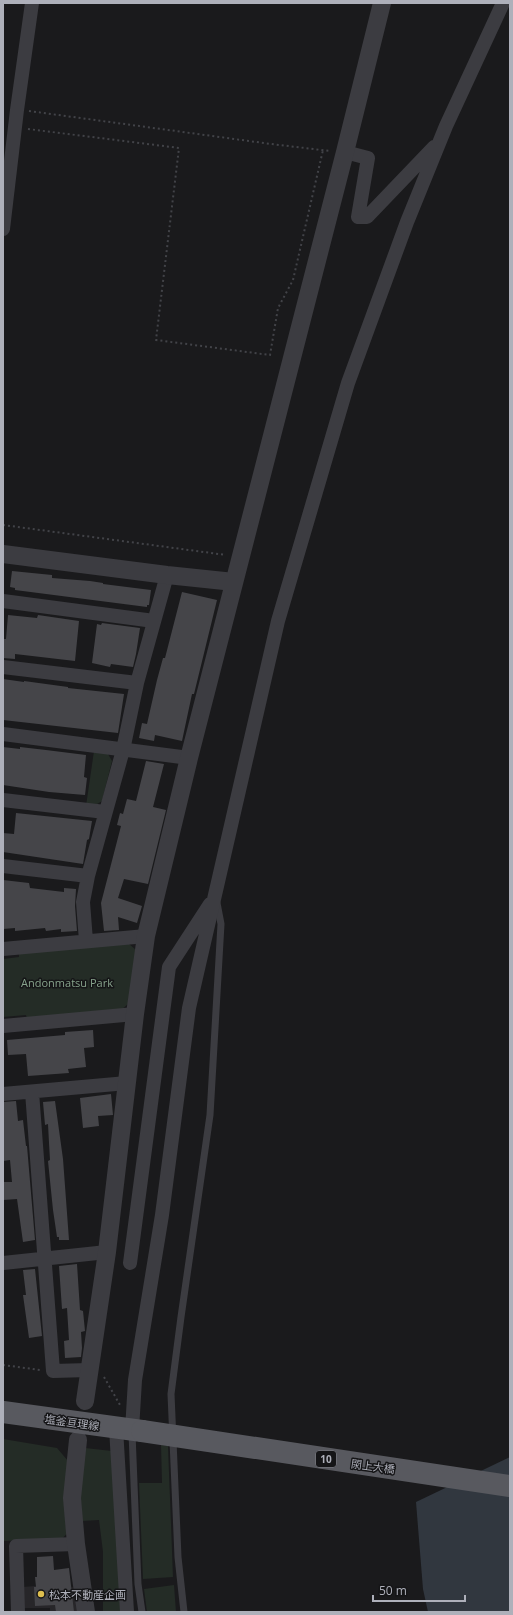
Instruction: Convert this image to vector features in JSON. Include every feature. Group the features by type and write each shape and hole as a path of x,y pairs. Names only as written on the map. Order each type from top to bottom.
{"main road":[{"name":"塩釜亘理線","path":"3,1412 128,1425"},
{"name":"閖上大橋","path":"128,1425 510,1486"}],"street":[{"path":"3,229 17,110 32,3"},
{"path":"85,1401 96,1373 107,1252 135,1014 146,936 189,758 382,3"},
{"path":"127,1612 128,1425 162,1215 189,1008 278,621 348,383 407,222 440,141 503,3"},
{"path":"345,152 368,158 358,217 367,217 440,141"},
{"path":"3,554 234,582"},
{"path":"86,941 83,902 88,876 122,750 137,683 167,575"},
{"path":"3,601 154,621"},
{"path":"3,667 137,683"},
{"path":"3,734 189,758"},
{"path":"3,800 105,812"},
{"path":"3,866 88,876"},
{"path":"130,1263 169,968 215,895"},
{"path":"3,948 146,936"},
{"path":"3,1026 135,1014"},
{"path":"3,1094 127,1083"},
{"path":"32,1092 53,1371 96,1373"},
{"path":"3,1263 107,1252"},
{"path":"78,1440 72,1498 76,1544 86,1612"},
{"path":"18,1612 16,1546 76,1544"}],"lane":[{"path":"184,1612 178,1557 171,1394 210,1115 221,924 215,895"},
{"path":"128,1425 138,1584 142,1612"}],"path":[{"path":"17,110 271,144 345,152"},
{"path":"15,128 179,148 156,340 270,355 278,308 293,280 323,150"},
{"path":"3,525 241,557"},
{"path":"3,1365 30,1370 53,1371"},
{"path":"96,1373 128,1425"}],"shaded area":[{"path":"510,1457 510,1612 428,1612 423,1589 416,1502"},
{"path":"49,1585 49,1590 76,1587 79,1612 50,1612 50,1608 23,1608 22,1587"}],"green space":[{"path":"94,751 108,754 112,761 102,801 94,806 86,806"},
{"name":"Andonmatsu Park","path":"129,944 136,950 128,1004 121,1010 27,1019 26,1015 3,1017 3,959 19,957 19,953"},
{"path":"3,1439 57,1448 68,1461 69,1531 62,1539 3,1541"},
{"path":"161,1445 168,1446 173,1577 143,1579 139,1483 162,1483"},
{"path":"85,1448 112,1451 124,1612 103,1612 103,1552 99,1520 82,1521 80,1487"},
{"path":"174,1585 176,1612 147,1612 144,1589"}],"building":[{"path":"12,571 52,575 52,578 90,581 151,590 149,605 147,605 147,607 15,590 15,588 10,587"},
{"path":"182,592 217,600 194,694 192,694 182,741 155,735 154,741 139,738 142,723 147,724 157,680 163,658 165,658"},
{"path":"8,615 37,618 38,615 79,621 75,661 15,654 15,659 3,658 3,639 6,639"},
{"path":"102,623 140,628 133,667 111,664 110,667 92,663 97,624 101,625"},
{"path":"3,679 124,694 118,733 3,720"},
{"path":"3,747 20,749 20,747 86,755 84,777 87,778 85,795 49,792 3,785"},
{"path":"146,761 164,764 153,807 166,810 148,884 124,879 118,898 142,906 137,923 118,917 119,930 104,931 101,903 121,826 117,825 120,813 123,814 127,799 136,801"},
{"path":"16,813 92,821 83,864 3,852 3,833 14,834"},
{"path":"3,880 29,883 30,888 64,892 64,888 76,889 75,906 77,931 61,932 61,929 46,931 45,928 15,931 15,928 3,929"},
{"path":"93,1030 94,1047 84,1048 86,1067 68,1069 69,1073 28,1076 26,1054 8,1055 7,1040 65,1035 65,1032"},
{"path":"111,1094 113,1115 98,1116 99,1126 83,1128 80,1098"},
{"path":"16,1101 18,1121 23,1120 27,1146 35,1240 23,1242 17,1199 3,1200 3,1182 12,1182 10,1160 3,1161 3,1102"},
{"path":"55,1101 63,1159 69,1240 59,1240 59,1237 57,1237 48,1161 50,1160 48,1124 45,1125 43,1102"},
{"path":"77,1264 80,1310 83,1311 85,1331 81,1332 81,1357 65,1358 64,1341 69,1340 67,1308 62,1309 59,1266"},
{"path":"35,1269 42,1336 29,1338 23,1295 26,1295 23,1270"},
{"path":"53,1556 54,1570 69,1568 74,1612 56,1612 55,1605 35,1606 34,1587 36,1587 35,1577 37,1577 37,1557"}],"place":[{"name":"松本不動産企画","path":"41,1594"}]}
